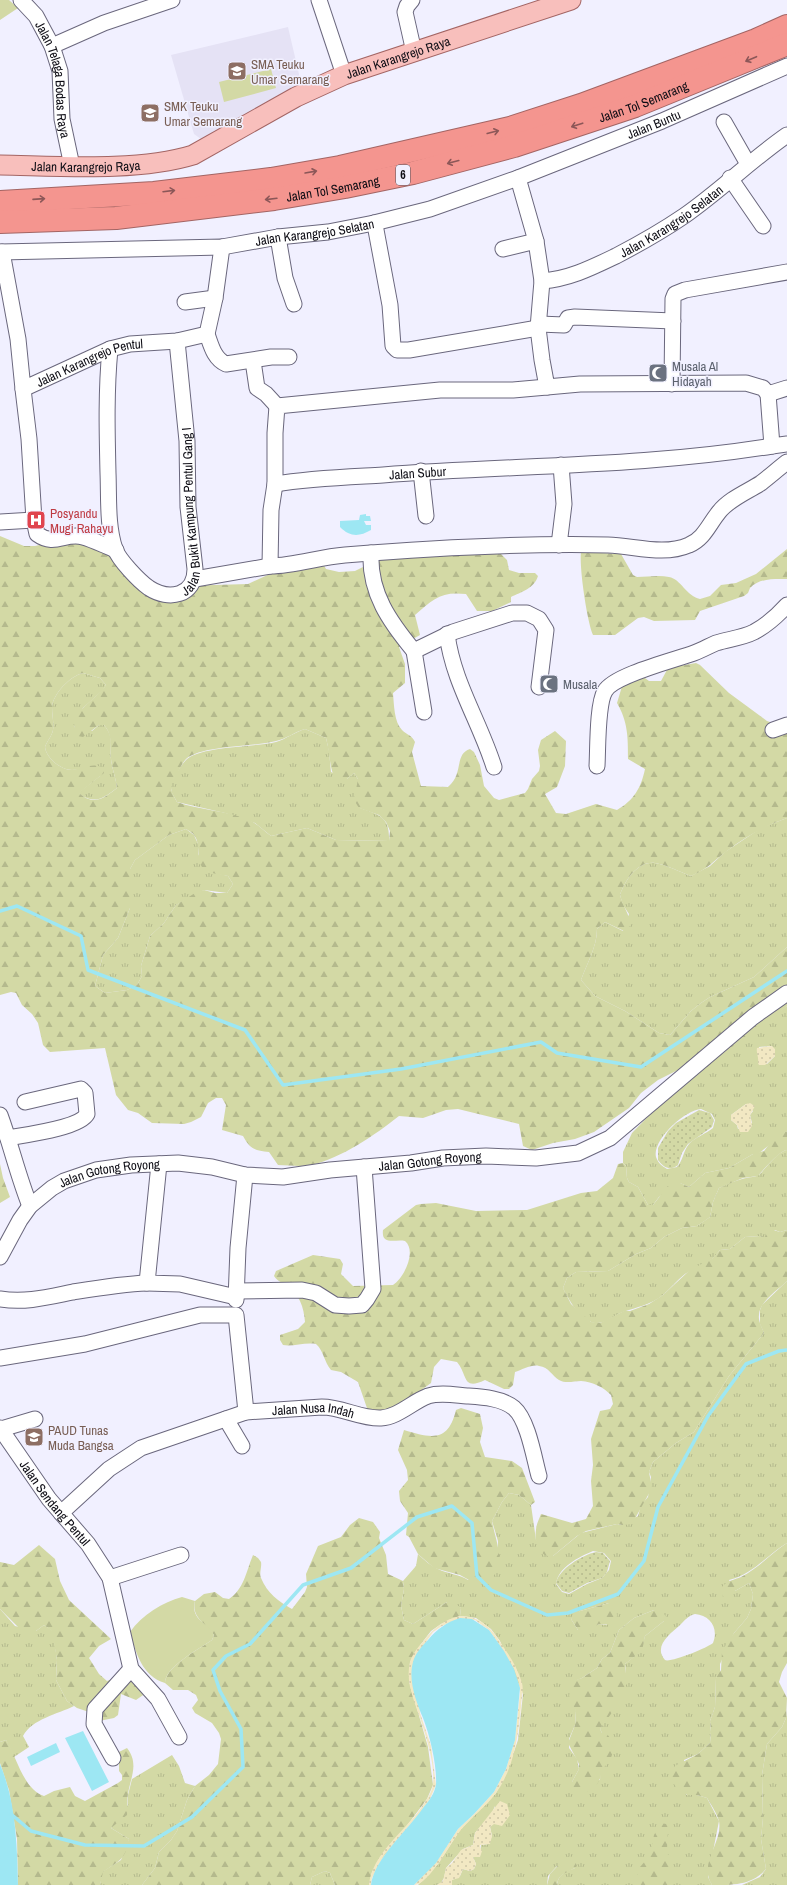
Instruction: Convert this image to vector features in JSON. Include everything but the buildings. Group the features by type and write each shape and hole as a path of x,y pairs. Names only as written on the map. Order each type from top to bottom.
{"highway":[{"path":"756,40 787,21"},
{"name":"Jalan Tol Semarang","path":"0,202 154,193 271,179 340,167 510,128 581,106 756,40 787,26"},
{"name":"Jalan Tol Semarang","path":"0,222 116,218 266,200 345,187 414,173 514,146 635,106 787,44"}],"main road":[{"name":"Jalan Karangrejo Raya","path":"0,165 72,166 175,161 193,155 296,97 344,75 571,0"}],"street":[{"name":"Jalan Telaga Bodas Raya","path":"21,0 36,16 52,46 60,71 62,119 72,166"},
{"path":"52,46 104,23 137,6 172,0"},
{"path":"319,0 344,75"},
{"path":"412,0 407,6 406,12 414,52"},
{"name":"Jalan Buntu","path":"518,178 662,121 787,66"},
{"path":"724,122 748,164"},
{"name":"Jalan Karangrejo Selatan","path":"542,281 557,280 576,275 624,252 684,216 765,150 787,135"},
{"path":"518,178 536,241 542,281 538,326 547,386"},
{"name":"Jalan Karangrejo Selatan","path":"1,252 222,247 278,237 328,232 430,210 518,178"},
{"path":"730,178 763,226"},
{"path":"374,223 390,305 393,346 397,350 438,346 538,326 564,325 568,318 575,317 673,321"},
{"path":"278,237 285,278 294,304"},
{"path":"503,249 536,241"},
{"path":"222,247 215,298 207,334 220,362 226,364 289,357"},
{"name":"Jalan Karangrejo Pentul","path":"1,252 18,339 23,389 110,349 130,344 177,341 207,334"},
{"path":"672,384 673,296 678,292 787,272"},
{"path":"184,302 215,298"},
{"name":"Jalan Bukit Kampung Pentul Gang I","path":"116,550 140,581 150,589 173,594 182,593 190,588 195,579 187,498 187,441 177,341"},
{"path":"110,349 106,420 110,520 116,550"},
{"path":"253,361 257,388 266,394 277,406 275,433 275,484 271,510 270,566"},
{"path":"277,406 440,390 513,390 580,384 746,383 763,388 768,394 772,446 787,444"},
{"path":"768,394 787,388"},
{"path":"23,389 30,454 34,520 37,534 44,539 51,540 72,536 82,536 116,550"},
{"name":"Jalan Subur","path":"275,484 303,480 421,471 646,460 725,453 772,446"},
{"path":"195,579 270,566 294,564 326,557 475,546 620,546 668,551 689,545 702,535 722,508 761,482 787,462"},
{"path":"559,545 564,504 561,465"},
{"path":"421,471 426,516"},
{"path":"0,522 34,520"},
{"path":"371,553 371,574 377,594 392,622 414,651 424,712"},
{"path":"597,766 601,708 605,690 610,685 626,677 695,653 714,644 743,637 770,622 787,605"},
{"path":"414,651 447,634 512,613 527,613 539,619 546,630 540,687"},
{"path":"447,634 448,645 460,686 487,746 494,767"},
{"path":"773,730 787,725"},
{"name":"Jalan Gotong Royong","path":"30,1206 52,1188 73,1177 96,1170 131,1165 196,1164 245,1175 283,1177 330,1170 465,1157 551,1157 578,1153 610,1138 753,1017 787,993"},
{"path":"8,1138 68,1125 84,1118 87,1114 84,1093 81,1089 25,1102"},
{"path":"0,1115 20,1180 30,1206 20,1220 0,1257"},
{"path":"147,1283 159,1164"},
{"path":"0,1299 30,1301 128,1283 147,1283 180,1284 237,1294 302,1290 316,1293 335,1305 362,1305 368,1299 373,1289 364,1167"},
{"path":"245,1175 238,1248 236,1315 246,1412"},
{"path":"0,1358 85,1344 200,1315 236,1315"},
{"name":"Jalan Nusa Indah","path":"61,1513 109,1469 131,1453 246,1412 322,1406 365,1417 382,1418 392,1416 413,1402 430,1395 446,1394 472,1397 504,1402 515,1408 525,1426 539,1476"},
{"path":"0,1428 35,1419"},
{"path":"226,1419 242,1446"},
{"name":"Jalan Sendang Pentul","path":"0,1428 48,1499 86,1541 110,1578 131,1669 158,1699 179,1737"},
{"path":"110,1578 181,1555"},
{"path":"113,1758 94,1724 95,1709 131,1669"}],"shaded area":[{"name":"SMA Teuku Umar Semarang","path":"288,27 302,87 201,139 194,134 171,55"}],"green space":[{"path":"0,0 9,0 18,8 0,20"},
{"path":"271,69 276,88 224,102 219,82"},
{"path":"0,536 24,546 35,546 67,539 104,550 150,593 181,586 248,584 272,573 285,559 289,557 317,553 326,569 339,572 355,571 387,555 496,549 507,560 509,570 519,573 535,573 538,576 534,584 527,590 511,597 511,602 492,611 477,611 466,594 457,593 438,597 415,615 420,635 399,647 405,664 405,683 393,693 395,713 399,727 415,742 412,752 421,786 448,787 456,776 462,755 470,749 474,752 480,765 484,786 494,798 499,800 525,793 532,779 539,771 540,766 538,750 541,740 555,731 566,741 565,766 557,787 545,794 556,813 566,814 596,804 617,810 628,802 636,793 645,769 628,759 627,730 621,710 617,703 623,683 641,675 649,681 661,681 668,668 696,663 700,665 729,693 767,721 787,728 787,818 771,824 749,836 706,868 691,876 655,863 643,865 637,869 625,884 620,895 631,925 624,931 605,922 597,929 594,949 581,980 595,996 625,1011 659,1033 670,1035 691,1011 701,1003 710,997 754,977 787,947 787,1006 766,1024 723,1053 704,1070 699,1072 682,1068 658,1080 641,1093 629,1108 594,1132 575,1139 553,1143 532,1150 523,1146 519,1124 458,1109 446,1110 423,1118 399,1116 358,1145 323,1162 307,1166 278,1165 269,1152 253,1148 248,1144 243,1136 222,1130 226,1105 222,1098 216,1098 208,1103 201,1117 184,1124 152,1123 138,1113 128,1110 116,1095 105,1048 50,1052 43,1045 38,1023 32,1014 22,1005 16,993 11,992 0,995","holes":["83,673 100,678 106,685 102,691 83,708 75,721 75,728 78,736 83,737 99,725 104,725 109,734 112,763 117,788 98,800 89,799 79,793 104,773 103,770 99,766 88,766 72,770 63,768 51,759 45,747 53,730 52,707 55,697 63,686 73,678","305,729 326,738 331,766 336,781 347,779 354,773 358,779 354,800 359,808 379,815 386,822 390,831 389,841 336,840 307,828 271,836 250,820 177,802 171,790 172,784 185,760 194,754 216,749 276,741","186,829 192,833 197,839 199,860 204,869 211,873 228,876 233,884 227,893 215,893 204,890 195,893 176,905 164,923 150,936 141,966 142,976 137,985 127,990 105,993 95,986 103,955 118,938 130,908 130,869 135,860 169,835"]},
{"path":"787,549 787,579 758,582 750,588 748,593 744,596 700,611 695,620 654,621 644,617 638,618 615,635 593,635 588,618 584,594 581,569 581,552 621,554 633,575 637,577 661,576 673,578 691,595 700,599 710,596 721,585 736,583 756,574"},
{"path":"83,673 100,678 106,685 103,690 83,708 74,727 92,731 99,725 104,725 111,738 111,759 117,788 103,798 94,800 84,797 78,793 100,776 97,766 75,770 63,768 51,759 45,747 53,730 52,707 55,697 63,686 73,678"},
{"path":"305,729 326,738 331,772 347,779 354,773 358,779 360,808 378,815 386,822 389,833 389,841 336,840 307,828 271,836 255,823 225,813 177,802 172,793 170,783 184,762 193,755 215,749 276,742"},
{"path":"787,818 787,947 754,977 710,997 701,1003 691,1011 670,1035 659,1033 625,1011 595,996 581,980 594,949 597,929 605,922 623,931 629,914 623,905 620,895 625,884 637,869 649,863 655,863 691,876 710,866 725,852 761,828"},
{"path":"186,829 194,835 198,844 198,854 208,871 228,876 233,884 227,893 204,890 176,905 164,923 150,936 141,966 142,976 137,985 127,990 105,993 95,986 103,955 118,938 130,908 130,869 135,860 169,835"},
{"path":"787,1006 787,1131 758,1154 753,1154 729,1168 705,1173 689,1187 680,1183 659,1197 653,1205 648,1205 638,1187 629,1182 627,1178 626,1166 623,1163 623,1152 632,1133 667,1097 723,1053","holes":["772,1046 775,1056 767,1064 759,1058 759,1047","746,1104 753,1111 750,1115 752,1123 738,1129 737,1125 731,1120 731,1115","701,1109 712,1114 715,1120 713,1128 694,1139 689,1144 685,1150 681,1162 677,1167 667,1169 660,1164 656,1157 656,1150 659,1142 671,1127 694,1111"]},
{"path":"699,1110 710,1113 714,1120 712,1127 688,1144 682,1153 678,1165 672,1168 665,1167 658,1160 658,1148 668,1131 676,1123"},
{"path":"787,1131 787,1150 776,1157 758,1176 743,1178 719,1188 713,1202 710,1217 706,1220 697,1226 682,1228 664,1237 651,1248 636,1254 608,1271 576,1272 567,1278 563,1288 571,1304 591,1322 600,1323 624,1311 630,1311 649,1304 663,1295 690,1270 713,1258 720,1250 730,1249 745,1237 765,1237 766,1233 770,1229 780,1232 787,1230 787,1281 762,1305 759,1320 764,1333 729,1376 694,1432 676,1443 653,1462 649,1472 652,1488 632,1524 617,1524 586,1531 577,1536 553,1556 548,1556 541,1552 537,1544 536,1528 541,1514 572,1523 586,1519 593,1506 591,1481 593,1465 591,1439 600,1411 610,1409 613,1404 611,1395 598,1385 581,1381 562,1381 545,1368 536,1366 530,1366 515,1372 513,1385 509,1389 504,1389 485,1380 472,1384 466,1380 457,1362 441,1359 434,1367 431,1383 394,1410 368,1411 358,1382 341,1372 331,1370 321,1350 316,1344 283,1345 280,1340 280,1335 298,1329 305,1322 302,1306 298,1297 287,1285 279,1281 274,1276 276,1271 313,1255 340,1259 343,1264 341,1274 353,1286 393,1285 405,1271 408,1264 410,1251 405,1241 386,1240 383,1235 383,1230 416,1205 436,1203 476,1211 527,1210 581,1193 597,1191 613,1178 618,1164 623,1163 626,1166 627,1178 629,1182 638,1187 648,1205 653,1205 671,1182 676,1181 689,1187 705,1173 729,1168 753,1154 764,1151 773,1139"},
{"path":"787,1150 787,1230 780,1232 775,1230 765,1238 760,1236 745,1237 730,1249 720,1250 712,1259 685,1274 666,1293 658,1298 620,1313 603,1322 595,1323 585,1318 580,1314 568,1298 563,1288 567,1278 576,1272 608,1271 636,1254 651,1248 664,1237 682,1228 697,1226 710,1217 713,1202 719,1188 745,1178 757,1176 777,1156"},
{"path":"0,1164 10,1197 0,1203"},
{"path":"787,1281 787,1543 753,1569 729,1580 735,1591 749,1583 753,1594 751,1609 747,1618 734,1633 720,1664 720,1675 716,1678 715,1707 710,1721 710,1743 698,1754 684,1760 686,1795 697,1795 707,1798 719,1821 708,1877 712,1885 557,1885 561,1876 575,1868 557,1866 548,1876 547,1885 452,1885 452,1880 460,1876 463,1869 470,1871 474,1869 476,1864 473,1857 480,1856 481,1845 488,1844 492,1836 490,1827 494,1823 495,1806 492,1813 475,1833 473,1845 463,1849 446,1868 444,1878 441,1883 437,1885 418,1885 438,1864 460,1830 496,1793 508,1769 518,1740 523,1694 500,1641 491,1629 476,1618 460,1616 461,1608 447,1602 413,1624 404,1620 401,1606 404,1589 403,1581 416,1566 418,1554 435,1568 461,1576 468,1580 498,1557 498,1541 492,1521 502,1502 509,1493 519,1495 531,1505 536,1540 553,1556 581,1533 617,1524 622,1525 638,1516 641,1505 648,1497 651,1477 649,1472 653,1462 676,1443 694,1432 729,1376 764,1333 760,1324 760,1310 762,1305","holes":["593,1551 604,1553 611,1561 609,1570 602,1578 569,1594 562,1592 556,1584 558,1578 565,1568","609,1603 607,1625 599,1624 578,1630 571,1619 580,1611","654,1610 664,1621 645,1636 641,1651 625,1664 625,1682 619,1698 600,1729 602,1733 600,1780 572,1782 579,1769 577,1759 569,1748 569,1739 575,1725 576,1711 572,1682 582,1678 597,1668 602,1659 610,1653 619,1630 634,1618","695,1614 700,1615 712,1623 715,1632 713,1643 689,1654 674,1659 665,1660 661,1650 664,1641 688,1617"]},
{"path":"461,1408 480,1414 483,1428 480,1442 485,1457 512,1461 522,1468 535,1502 531,1505 519,1495 509,1493 502,1502 492,1521 499,1556 497,1570 494,1575 478,1585 460,1575 434,1568 418,1554 409,1537 406,1535 408,1513 400,1501 399,1491 408,1480 407,1470 398,1450 404,1430 430,1436 443,1433 453,1421 456,1410"},
{"path":"359,1518 373,1522 380,1532 379,1538 386,1555 388,1574 403,1581 404,1589 401,1606 404,1620 413,1624 447,1602 453,1602 461,1608 460,1616 441,1624 431,1631 410,1662 409,1681 428,1747 433,1785 427,1799 372,1872 369,1885 335,1885 330,1873 325,1871 312,1877 310,1885 142,1885 155,1868 159,1852 171,1840 177,1831 187,1800 195,1786 209,1775 218,1764 221,1739 212,1723 195,1713 192,1708 198,1700 196,1695 188,1690 173,1690 165,1683 166,1677 176,1665 191,1653 212,1640 214,1635 197,1616 194,1607 195,1601 204,1594 215,1592 223,1598 229,1599 241,1585 253,1555 261,1562 260,1576 270,1593 292,1609 305,1592 307,1587 306,1574 318,1546 341,1537 350,1525"},
{"path":"787,1543 787,1663 779,1682 787,1698 786,1718 782,1727 767,1744 762,1775 763,1818 761,1839 766,1869 761,1874 749,1881 728,1885 712,1885 708,1877 708,1869 709,1861 718,1837 718,1818 707,1798 697,1795 687,1795 675,1786 671,1776 675,1766 698,1754 710,1743 710,1721 715,1707 716,1678 721,1670 722,1651 734,1633 747,1618 751,1609 753,1594 749,1583 735,1591 729,1598 723,1598 722,1587 754,1569"},
{"path":"39,1545 55,1559 60,1581 69,1600 111,1639 99,1646 89,1658 99,1674 107,1681 130,1672 146,1693 136,1700 121,1694 118,1715 114,1718 99,1721 92,1713 77,1708 67,1701 56,1680 57,1660 52,1631 44,1625 36,1631 26,1635 0,1609 0,1562 14,1565"},
{"path":"596,1552 603,1553 610,1561 607,1572 602,1578 587,1583 569,1593 562,1591 556,1583 566,1568 578,1559"},
{"path":"182,1597 195,1601 194,1607 197,1617 214,1635 212,1640 191,1653 176,1665 166,1677 165,1683 157,1680 145,1669 138,1656 130,1632 153,1610"},
{"path":"609,1603 616,1606 617,1616 612,1625 599,1624 587,1630 578,1630 571,1619 575,1613"},
{"path":"0,1609 15,1626 36,1631 44,1625 53,1631 57,1660 56,1680 67,1701 74,1706 39,1721 27,1730 23,1736 29,1747 14,1757 6,1740 0,1742"},
{"path":"654,1610 659,1611 666,1616 664,1621 645,1636 642,1651 625,1664 627,1683 616,1707 600,1729 602,1733 607,1734 613,1742 611,1757 602,1769 598,1783 579,1796 574,1796 571,1792 572,1782 579,1769 579,1764 568,1743 575,1725 576,1711 569,1697 572,1681 582,1678 597,1668 602,1659 610,1653 619,1630 634,1618"},
{"path":"787,1710 787,1885 742,1885 760,1877 766,1869 761,1839 763,1818 762,1775 767,1744 782,1727 786,1718"},
{"path":"6,1740 21,1772 31,1787 37,1792 44,1796 54,1791 70,1787 75,1796 85,1801 122,1780 122,1775 119,1771 119,1752 127,1748 131,1754 133,1759 133,1770 128,1793 127,1815 111,1828 129,1839 128,1846 121,1859 103,1872 100,1885 18,1885 17,1839 9,1790 0,1763 0,1742"},
{"path":"172,1755 179,1766 185,1783 195,1786 187,1800 177,1831 171,1840 159,1852 155,1868 142,1885 100,1885 102,1872 121,1860 129,1839 111,1828 128,1805 128,1795 132,1779"},
{"path":"661,1823 666,1824 668,1828 667,1850 670,1865 668,1885 634,1885 640,1867 647,1859 651,1850 654,1835"},
{"path":"570,1856 574,1859 577,1866 562,1875 557,1885 547,1885 550,1874 565,1858"},
{"path":"325,1871 330,1873 335,1885 310,1885 312,1877"}],"sand":[{"path":"772,1046 775,1049 775,1056 765,1065 759,1065 757,1048"},
{"path":"750,1103 755,1106 750,1115 752,1126 748,1132 740,1132 737,1125 731,1120 731,1115 746,1104"},
{"path":"460,1616 474,1618 490,1628 511,1658 522,1683 523,1689 517,1741 511,1763 496,1793 460,1831 433,1871 420,1883 414,1885 439,1858 458,1829 494,1792 506,1769 515,1739 520,1693 519,1683 514,1669 489,1630 475,1620 456,1620 442,1626 433,1632 417,1655 420,1713 431,1746 436,1785 429,1801 384,1855 372,1878 371,1885 369,1885 371,1874 382,1853 421,1808 433,1784 433,1768 430,1752 410,1685 409,1670 411,1659 428,1635 449,1619"},
{"path":"500,1801 507,1804 510,1815 502,1826 494,1824 490,1827 492,1836 490,1844 480,1845 482,1851 480,1857 473,1857 476,1864 474,1869 470,1871 463,1869 459,1878 452,1880 452,1885 437,1885 443,1881 446,1868 452,1863 461,1850 473,1845 475,1833"}],"water":[{"path":"366,514 366,516 370,516 371,521 364,521 366,525 371,525 371,530 367,532 355,535 347,533 340,527 340,521 359,520 360,515"},
{"path":"460,1618 472,1619 489,1630 504,1651 514,1669 520,1688 515,1740 506,1769 494,1792 458,1829 436,1863 414,1885 371,1885 373,1875 378,1865 392,1845 417,1817 433,1794 436,1784 435,1768 426,1725 415,1698 412,1684 411,1676 414,1659 421,1647 435,1632 442,1626"},
{"path":"83,1731 109,1782 92,1791 65,1738"},
{"path":"56,1743 60,1752 31,1766 27,1757"},
{"path":"0,1764 9,1793 15,1823 18,1885 0,1885"}],"waterway":[{"path":"0,911 17,906 81,936 88,970 245,1030 283,1085 401,1069 541,1042 557,1053 641,1067 787,971"},
{"path":"11,1814 31,1831 85,1845 144,1846 192,1817 243,1767 241,1729 220,1691 213,1670 226,1656 250,1644 303,1585 351,1568 417,1517 452,1506 472,1523 477,1576 491,1590 547,1615 568,1613 618,1594 644,1561 658,1507 708,1416 746,1364 779,1351 787,1350"}],"place":[{"name":"SMA Teuku Umar Semarang","path":"237,71"},
{"name":"SMK Teuku Umar Semarang","path":"150,113"},
{"name":"Musala Al Hidayah","path":"658,373"},
{"name":"Posyandu Mugi Rahayu","path":"36,520"},
{"name":"Musala","path":"549,684"},
{"name":"PAUD Tunas Muda Bangsa","path":"34,1437"}]}
